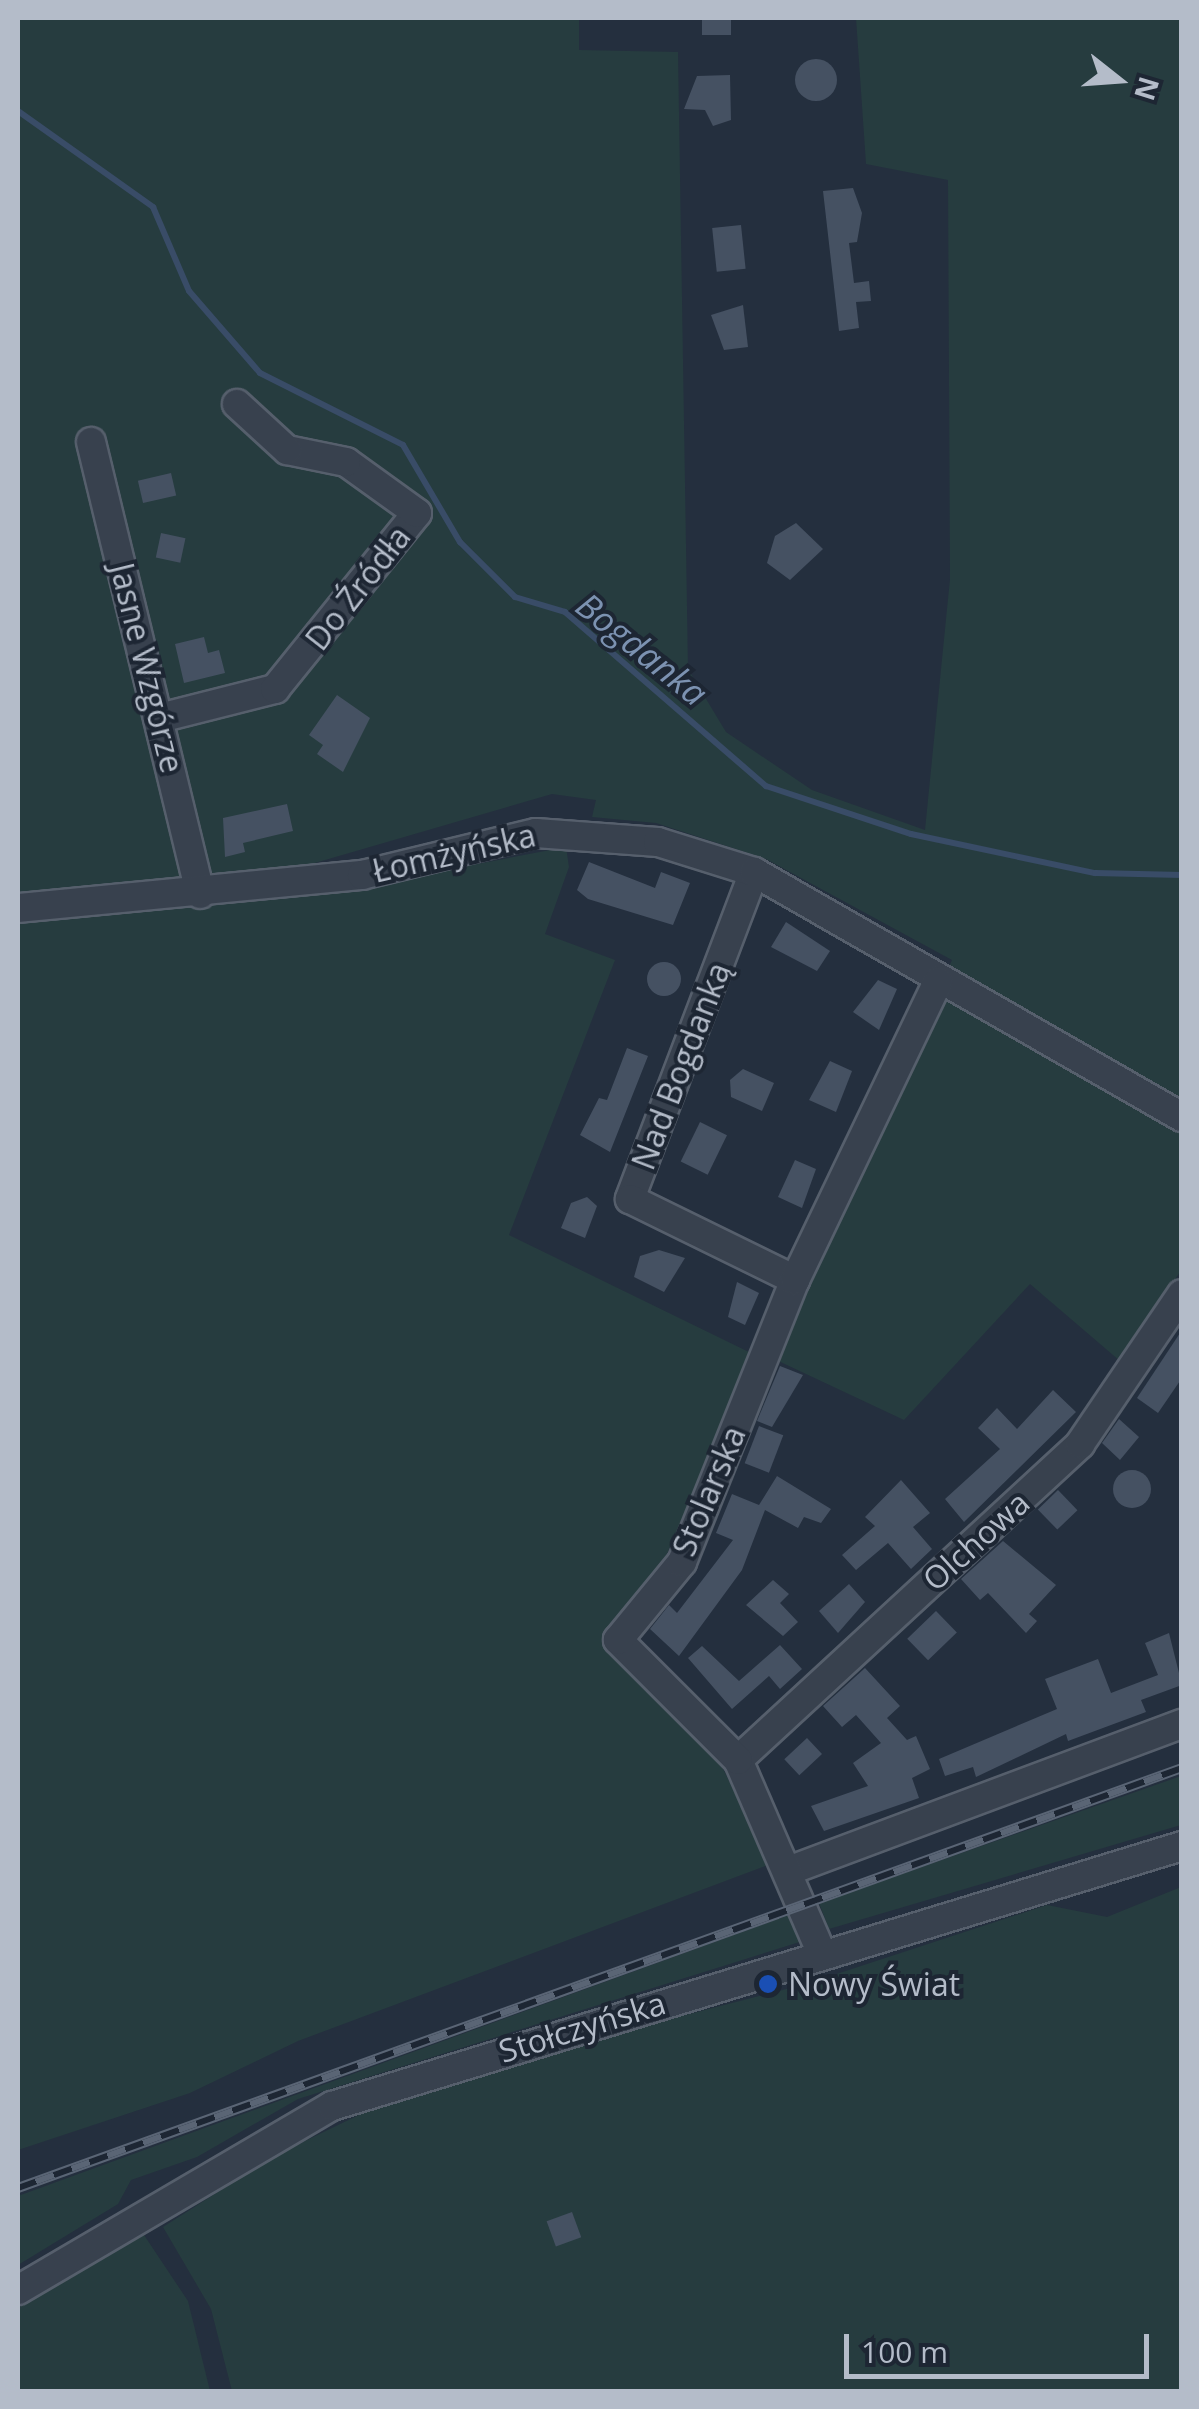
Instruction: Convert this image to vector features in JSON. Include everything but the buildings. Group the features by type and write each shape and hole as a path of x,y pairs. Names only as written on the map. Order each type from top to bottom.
{"street":[{"name":"Do Źródła","path":"160,718 276,690 417,512 346,462 286,450 237,404"},
{"name":"Jasne Wzgórze","path":"91,442 200,894"},
{"name":"Łomżyńska","path":"18,908 200,894 362,874 566,830 658,842 754,872 938,982 1182,1117"},
{"name":"Nad Bogdanką","path":"754,872 630,1199 795,1280"},
{"name":"Stolarska","path":"822,1954 738,1760 618,1640 682,1562 795,1280 938,982"},
{"name":"Olchowa","path":"738,1760 1080,1444 1182,1294"},
{"path":"788,1871 1182,1724"},
{"name":"Stołczyńska","path":"18,2290 332,2106 1182,1846"}],"green space":[{"path":"18,18 579,18 579,50 678,52 688,669 726,732 812,790 925,830 950,579 948,180 866,164 856,18 1181,18 1182,1269 1120,1361 1030,1284 904,1420 772,1358 952,960 766,859 656,823 592,817 596,800 552,794 277,874 18,897"},
{"path":"566,847 569,867 545,934 615,960 509,1235 753,1354 621,1661 711,1745 771,1864 298,2041 190,2093 18,2150 18,920 326,893"},
{"path":"1181,1776 1181,1825 829,1929 819,1903"},
{"path":"1181,1887 1181,2391 232,2391 211,2309 163,2227 276,2155 363,2113 604,2036 806,1984 1047,1905 1107,1917"},
{"path":"794,1913 806,1940 298,2099 197,2157 131,2180 118,2204 18,2265 18,2196"},
{"path":"144,2235 188,2301 210,2391 18,2391 18,2308"}],"waterway":[{"name":"Bogdanka","path":"18,111 153,207 189,291 260,373 403,445 460,542 515,597 565,612 766,786 911,834 1095,873 1182,875"}],"railway":[{"path":"18,2188 1182,1768"}],"place":[{"name":"Nowy Świat","path":"768,1984"}]}
